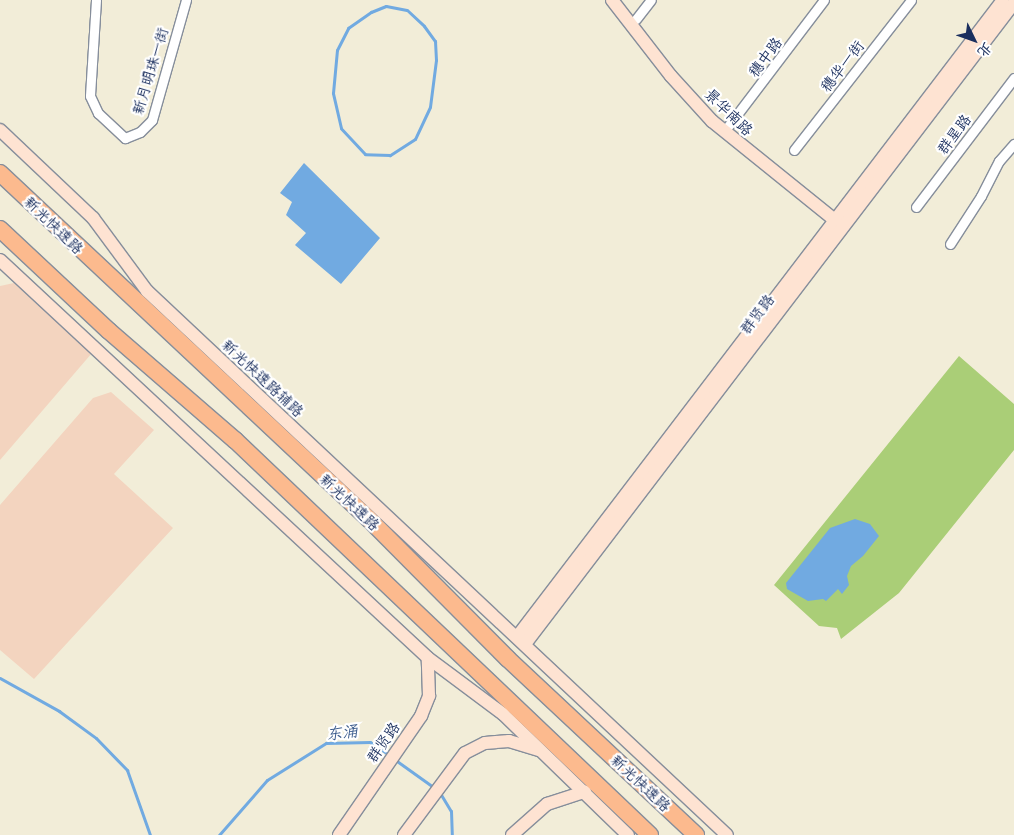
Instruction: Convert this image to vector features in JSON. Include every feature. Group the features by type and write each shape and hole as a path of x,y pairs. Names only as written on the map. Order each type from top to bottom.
{"highway":[{"name":"新光快速路","path":"0,173 136,303 369,519 507,658 696,835"},
{"path":"0,228 108,331 235,440 650,835"}],"main road":[{"name":"景华南路","path":"612,0 671,76 712,121 839,224"},
{"name":"群贤路","path":"521,641 839,224 1004,0"},
{"name":"群贤路","path":"611,519 839,224 1014,3"},
{"name":"新光快速路辅路","path":"0,130 87,212 147,291 727,835"},
{"path":"0,260 428,658 503,714 628,835"},
{"name":"群贤路","path":"339,835 421,716 430,696 428,658"},
{"path":"404,835 465,753 485,743 510,741 542,751"},
{"path":"512,835 547,804 585,792"}],"street":[{"name":"新月明珠一街","path":"96,0 90,96 98,113 125,138 140,132 152,120 186,0"},
{"path":"636,19 650,0"},
{"name":"穗中路","path":"726,129 824,0"},
{"name":"穗华一街","path":"794,150 911,0"},
{"name":"群星路","path":"916,207 1014,78"},
{"path":"950,244 981,196 999,161 1014,144"}],"shaded area":[{"path":"14,283 92,353 0,460 0,286"},
{"path":"111,392 154,430 114,474 173,528 34,679 0,650 0,505 93,398"}],"green space":[{"path":"959,356 1014,404 1014,450 899,593 841,639 837,628 819,626 774,585"}],"water":[{"path":"304,163 380,238 341,284 295,245 306,233 286,215 292,202 280,193"},
{"path":"855,519 870,524 879,536 863,556 851,566 847,576 849,585 842,594 838,589 826,601 823,599 808,601 787,589 786,583 830,528"}],"waterway":[{"path":"386,6 407,10 424,26 435,41 436,60 430,107 415,139 390,155 365,154 341,128 333,93 337,50 348,28 371,12 386,6"},
{"path":"0,678 59,711 96,738 127,770 150,835"},
{"name":"东涌","path":"219,835 267,780 326,743 370,742 389,755"},
{"name":"东涌","path":"394,759 436,789"},
{"name":"东涌","path":"440,793 451,811 452,835"}]}
